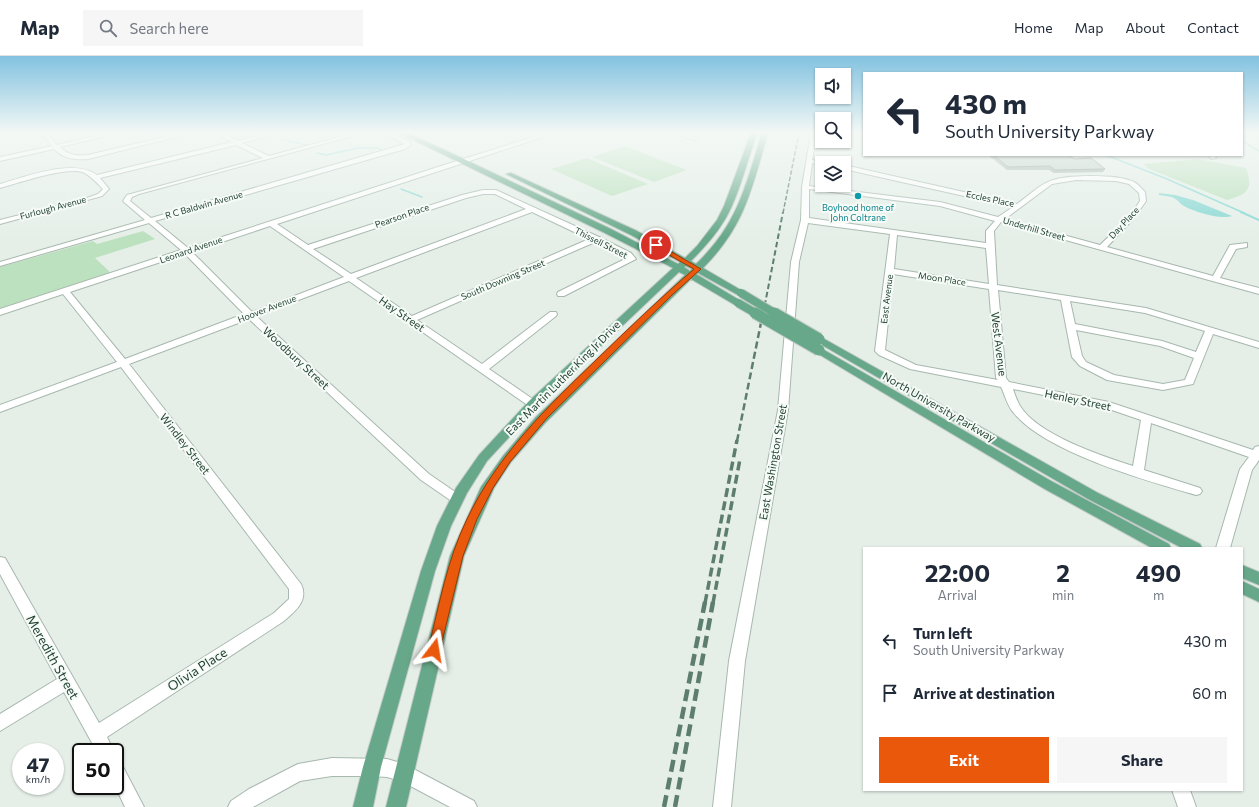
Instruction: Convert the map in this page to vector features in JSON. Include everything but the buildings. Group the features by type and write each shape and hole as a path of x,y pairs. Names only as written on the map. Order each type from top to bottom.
{"main road":[{"name":"North University Parkway","path":"487,168 608,231 681,264 819,344 1093,496 1193,547"},
{"name":"East Martin Luther King Jr Drive","path":"362,807 428,571 444,526 461,491 484,458 533,404 681,264 700,248 722,220 742,168"},
{"name":"East Martin Luther King Jr Drive","path":"396,807 457,556 472,519 489,486 512,452 544,416 669,293 694,272 720,244 736,220 754,168"},
{"name":"North University Parkway","path":"819,344 1055,488 1162,547"},
{"path":"1243,571 1259,579"},
{"path":"1243,588 1259,596"}],"street":[{"path":"0,186 75,170 82,170 94,178 135,168"},
{"name":"Woodbury Street","path":"231,168 129,196 126,202 187,251 250,315 426,477 457,499"},
{"name":"R C Baldwin Avenue","path":"0,264 333,168"},
{"name":"Leonard Avenue","path":"0,312 65,292 271,223 447,168"},
{"name":"East Washington Street","path":"722,807 737,661 783,410 795,262 805,220 808,168"},
{"name":"Eccles Place","path":"851,169 1019,206"},
{"name":"Furlough Avenue","path":"0,222 100,195 106,191 106,188 94,178"},
{"name":"West Avenue","path":"1126,181 1103,178 1076,178 1059,180 1050,184 999,220 990,232 1001,378 1007,385 1018,411 1034,426 1064,444 1094,456 1196,491"},
{"name":"Day Place","path":"1101,248 1132,217 1143,201 1142,192 1136,186 1126,181"},
{"name":"Underhill Street","path":"806,187 940,204 1259,291"},
{"name":"Pearson Place","path":"307,248 464,196 482,192 499,193"},
{"name":"Thissell Street","path":"499,193 628,255 632,259 561,294"},
{"name":"Hoover Avenue","path":"0,409 533,209"},
{"path":"805,220 990,246"},
{"name":"Hay Street","path":"271,223 533,404"},
{"name":"East Avenue","path":"892,358 880,351 894,232"},
{"name":"South Downing Street","path":"410,320 596,240"},
{"path":"1215,279 1234,247 1244,245"},
{"name":"Moon Place","path":"890,271 1146,311 1259,345"},
{"name":"Windley Street","path":"65,292 122,363 296,588 296,601"},
{"path":"1065,298 1077,357 1083,364 1111,378 1163,387 1189,382 1210,330"},
{"path":"482,369 553,314"},
{"path":"1071,326 1162,344 1200,357"},
{"name":"Henley Street","path":"892,358 913,367 1105,404 1258,453"},
{"path":"1138,471 1147,418"},
{"path":"1223,547 1246,469 1258,453"},
{"name":"Meredith Street","path":"0,562 101,743"},
{"name":"Olivia Place","path":"96,734 279,617 296,601"},
{"path":"0,723 67,682"},
{"path":"237,807 255,795 298,773 332,767 372,767 386,768 404,773 468,807"},
{"path":"124,786 135,807"},
{"path":"1181,791 1187,807"}],"green space":[{"path":"611,168 648,184 612,196 551,169"},
{"path":"619,168 682,168 687,170 654,182"},
{"path":"1147,168 1246,168 1249,181 1247,190 1240,196 1227,200"},
{"path":"143,231 155,239 95,258 111,273 0,309 0,267 93,241 97,244"}],"water":[{"path":"1159,193 1175,195 1193,200 1232,216 1221,217 1194,211 1184,206 1174,198 1159,195"}],"waterway":[{"path":"1139,168 1244,213"},
{"path":"401,189 422,197"},
{"path":"1241,212 1259,220"}],"railway":[{"path":"783,213 792,168"},
{"path":"763,314 783,212"},
{"path":"737,441 763,313"},
{"path":"705,603 737,440"},
{"path":"713,603 740,459"},
{"path":"664,807 705,602"},
{"path":"675,807 713,602"}],"place":[{"name":"Boyhood home of John Coltrane","path":"858,196"}],"route":[{"path":"434,650 457,556 472,519 489,486 512,452 544,416 669,293 698,269 656,245"}]}
